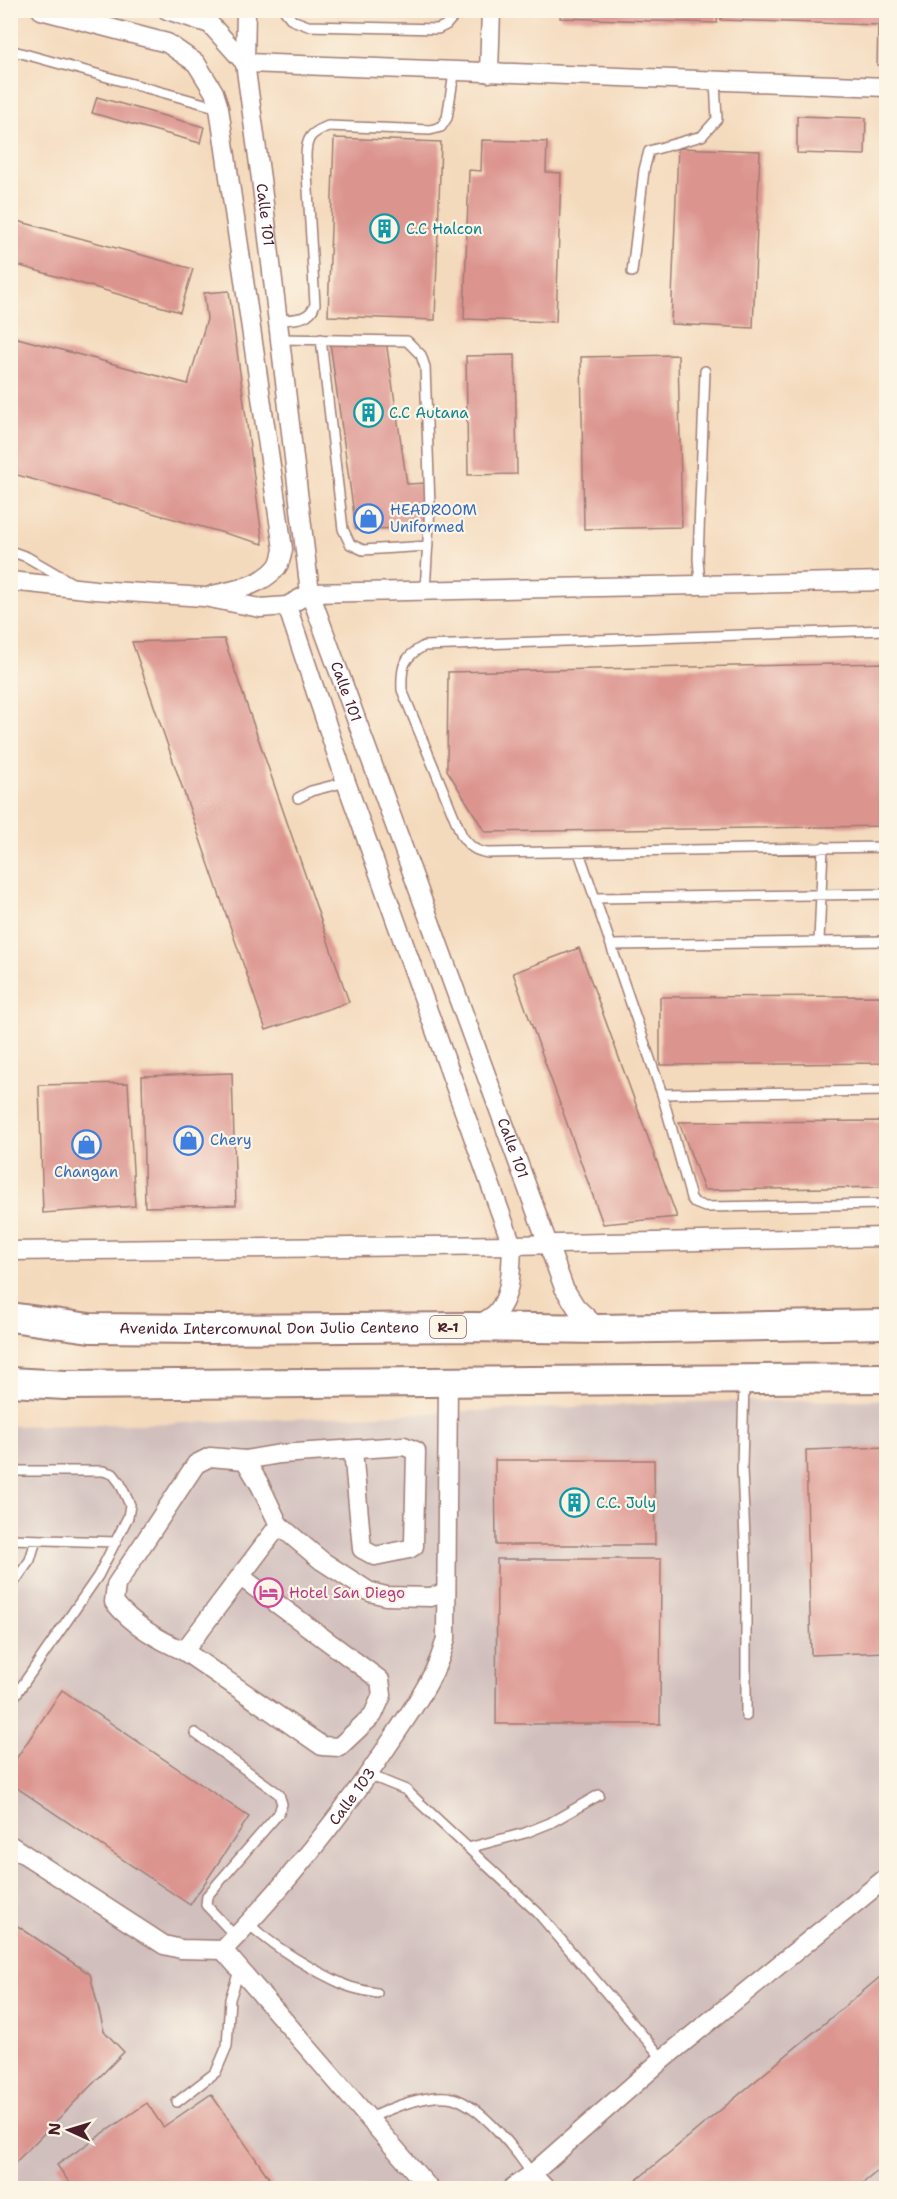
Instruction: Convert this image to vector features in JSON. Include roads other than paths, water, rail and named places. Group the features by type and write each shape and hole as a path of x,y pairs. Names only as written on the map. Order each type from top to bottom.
{"main road":[{"name":"Avenida Intercomunal Don Julio Centeno","path":"10,1317 90,1328 208,1329 473,1327 599,1329 886,1324"},
{"path":"10,1382 77,1385 886,1378"}],"street":[{"path":"41,10 167,43 196,63 214,92 219,108 283,549 277,567 261,579 240,590 204,597"},
{"path":"167,10 211,17 245,63 454,73 886,87"},
{"name":"Calle 101","path":"246,10 245,63 310,593 564,1288 576,1307 599,1329"},
{"path":"489,73 491,10"},
{"path":"231,185 261,179"},
{"path":"10,581 95,590 204,597 260,608 287,606 310,593 886,581"},
{"name":"Calle 101","path":"287,606 346,782 512,1245 511,1272 505,1300 495,1314 473,1327"},
{"path":"10,1251 512,1245 886,1237"},
{"name":"Calle 103","path":"236,1937 314,1846 369,1775 421,1696 441,1660 446,1638 448,1381"},
{"path":"241,1577 380,1680 382,1695 373,1715 339,1747 322,1746 184,1651 160,1641 126,1616 114,1602 116,1585 196,1464 210,1457 245,1460 280,1454 404,1446 416,1451 414,1546 375,1556 362,1549 353,1450"},
{"path":"245,1460 279,1525 322,1561 370,1592 386,1596 430,1597 446,1593"},
{"path":"184,1651 279,1525"},
{"path":"10,1845 164,1945 181,1949 236,1937 240,1968 429,2188"},
{"path":"512,2188 532,2174 663,2060 886,1878"},
{"path":"532,2174 545,2188"}],"lane":[{"path":"284,10 292,20 308,26 438,29 446,25 459,10"},
{"path":"10,50 219,108"},
{"path":"278,320 307,316 312,312 315,304 306,157 306,144 314,132 328,126 430,130 441,127 447,118 454,73"},
{"path":"632,272 644,170 649,152 702,136 717,119 715,82"},
{"path":"279,339 407,341 421,355 425,367 429,481 425,591"},
{"path":"321,339 343,529 350,544 363,550 428,546"},
{"path":"700,584 698,560 705,371"},
{"path":"10,551 27,557 78,587"},
{"path":"886,630 424,646 411,652 401,672 402,690 462,836 470,848 488,853 886,847"},
{"path":"298,798 311,791 346,782"},
{"path":"819,941 823,847"},
{"path":"579,852 662,1094 686,1187 695,1203 705,1207 886,1204"},
{"path":"595,898 886,894"},
{"path":"611,945 886,941"},
{"path":"662,1094 886,1091"},
{"path":"745,1379 742,1469 747,1563 746,1716"},
{"path":"10,1471 103,1471 113,1474 120,1483 130,1505 128,1517 98,1576 12,1699"},
{"path":"10,1539 116,1542"},
{"path":"10,1588 30,1560 36,1540"},
{"path":"195,1733 279,1794 282,1804 279,1813 207,1896 206,1905 236,1937 256,1931 301,1961 346,1986 377,1993"},
{"path":"369,1775 406,1790 538,1913 663,2060"},
{"path":"468,1848 525,1833 550,1823 599,1795"},
{"path":"177,2102 216,2072 222,2061 227,2046 230,1998 240,1968"},
{"path":"369,2119 392,2106 441,2096 454,2098 480,2114 514,2148 532,2174"}],"place":[{"name":"C.C Halcon","path":"385,229"},
{"name":"C.C Autana","path":"368,413"},
{"name":"HEADROOM Uniformed","path":"369,519"},
{"name":"Chery","path":"189,1140"},
{"name":"Changan","path":"86,1145"},
{"name":"C.C. July","path":"575,1503"},
{"name":"Hotel San Diego","path":"268,1593"}]}
